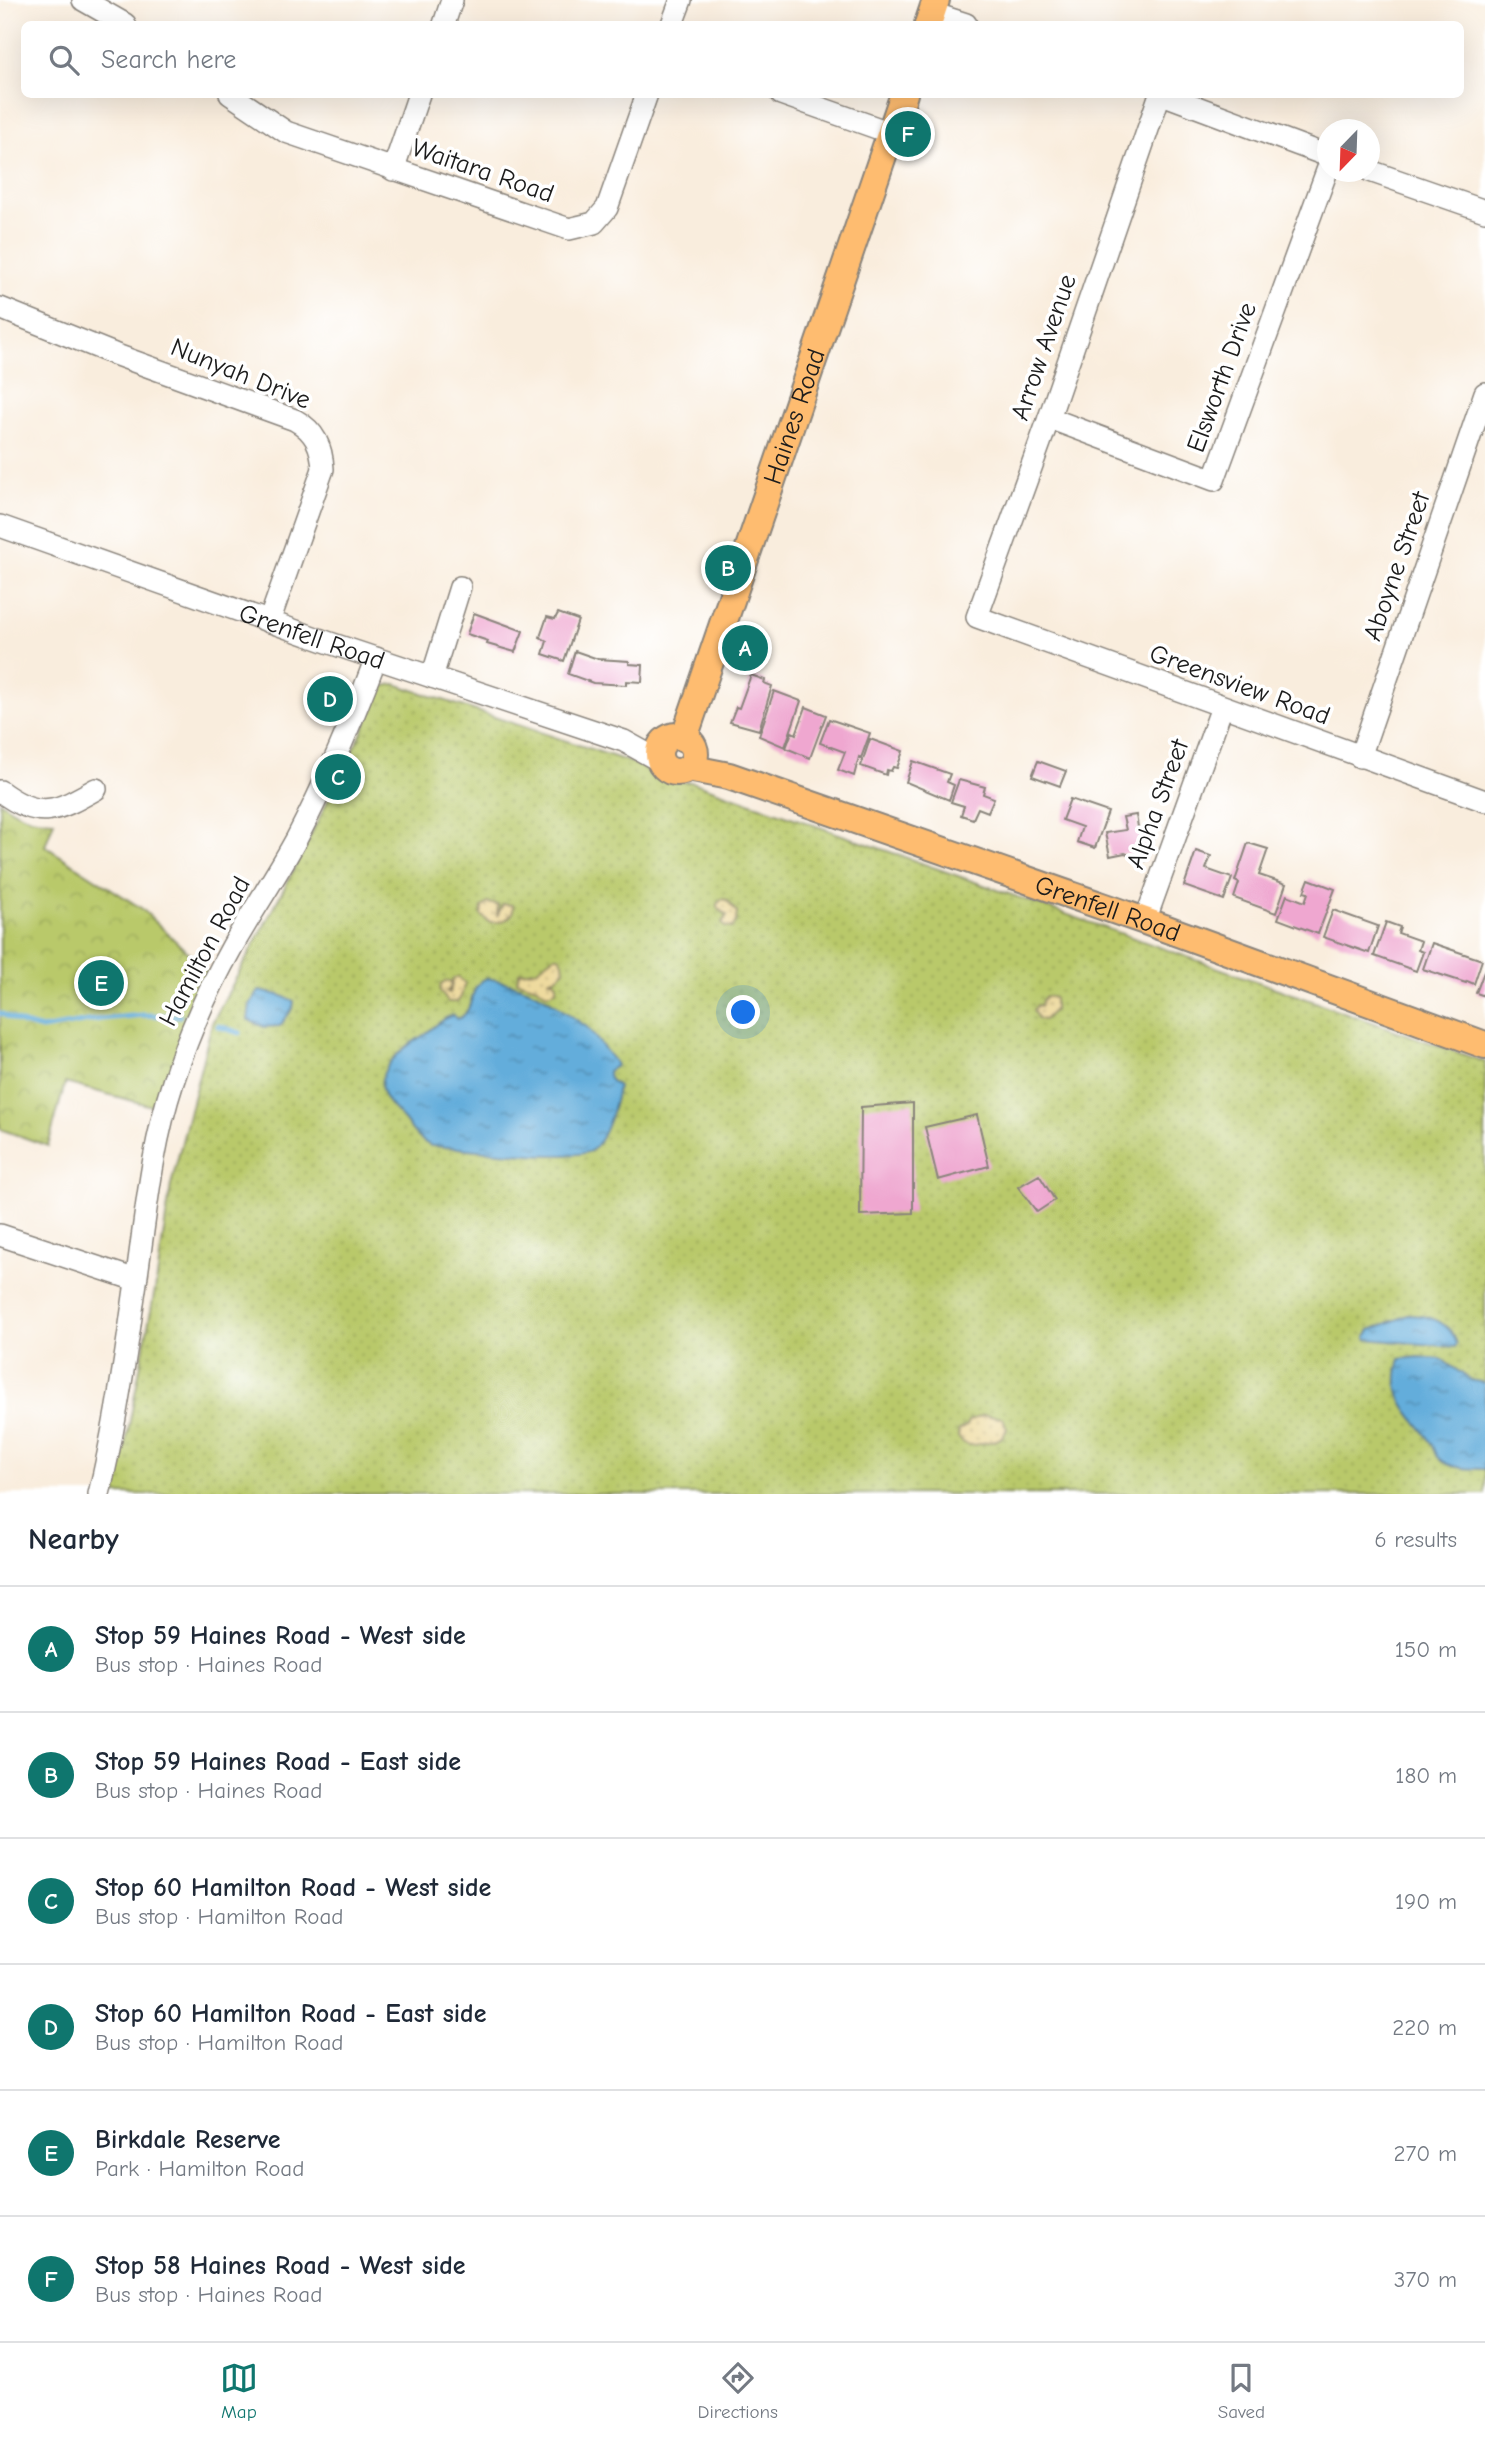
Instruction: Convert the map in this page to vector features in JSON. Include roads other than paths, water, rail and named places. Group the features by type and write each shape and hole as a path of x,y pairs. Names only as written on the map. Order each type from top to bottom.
{"main road":[{"name":"Haines Road","path":"678,752 903,98"},
{"name":"Grenfell Road","path":"678,752 729,776 1145,921 1485,1045"}],"street":[{"path":"83,0 120,21"},
{"path":"445,21 452,0"},
{"path":"673,21 681,0"},
{"path":"932,13 957,21"},
{"name":"Waitara Road","path":"236,98 286,132 569,229 594,223 607,208 646,98"},
{"path":"393,170 418,98"},
{"path":"792,98 891,133"},
{"name":"Arrow Avenue","path":"977,617 1160,98"},
{"path":"1172,98 1317,152"},
{"path":"1380,174 1485,210"},
{"name":"Elsworth Drive","path":"1049,418 1214,480 1323,182"},
{"name":"Nunyah Drive","path":"0,308 114,354 295,420 313,433 322,450 323,469 269,622"},
{"name":"Aboyne Street","path":"1360,758 1485,393"},
{"name":"Grenfell Road","path":"0,526 269,622 624,741 678,752"},
{"path":"432,677 460,587"},
{"name":"Greensview Road","path":"977,617 1360,758 1485,801"},
{"name":"Hamilton Road","path":"99,1494 136,1280 147,1191 172,1083 204,1000 297,837 328,772 376,658"},
{"name":"Alpha Street","path":"1145,921 1222,707"},
{"path":"0,791 16,803 38,810 62,808 96,789"},
{"path":"0,1235 136,1280"}],"water":[{"path":"487,978 526,989 553,1003 587,1027 614,1061 616,1066 608,1071 609,1079 618,1086 615,1101 605,1130 592,1150 581,1154 540,1155 431,1146 416,1135 386,1098 382,1081 388,1065 408,1045 444,1019 453,1015 457,1019 463,1016 477,987"},
{"path":"259,991 294,1001 293,1008 280,1026 264,1027 248,1020 250,1005"},
{"path":"1408,1315 1424,1316 1438,1321 1454,1336 1457,1344 1455,1347 1367,1339 1370,1330"},
{"path":"1400,1359 1441,1359 1471,1380 1485,1383 1485,1469 1460,1468 1443,1461 1404,1405 1397,1385"}],"waterway":[{"path":"0,1013 42,1029 100,1019 143,1015 180,1016"},
{"path":"218,1026 240,1033"}],"place":[{"name":"Stop 58 Haines Road - West side","path":"908,134"},
{"name":"Stop 59 Haines Road - East side","path":"728,568"},
{"name":"Stop 59 Haines Road - West side","path":"745,648"},
{"name":"Stop 60 Hamilton Road - East side","path":"330,699"},
{"name":"Stop 60 Hamilton Road - West side","path":"338,777"},
{"name":"Birkdale Reserve","path":"101,983"}]}
